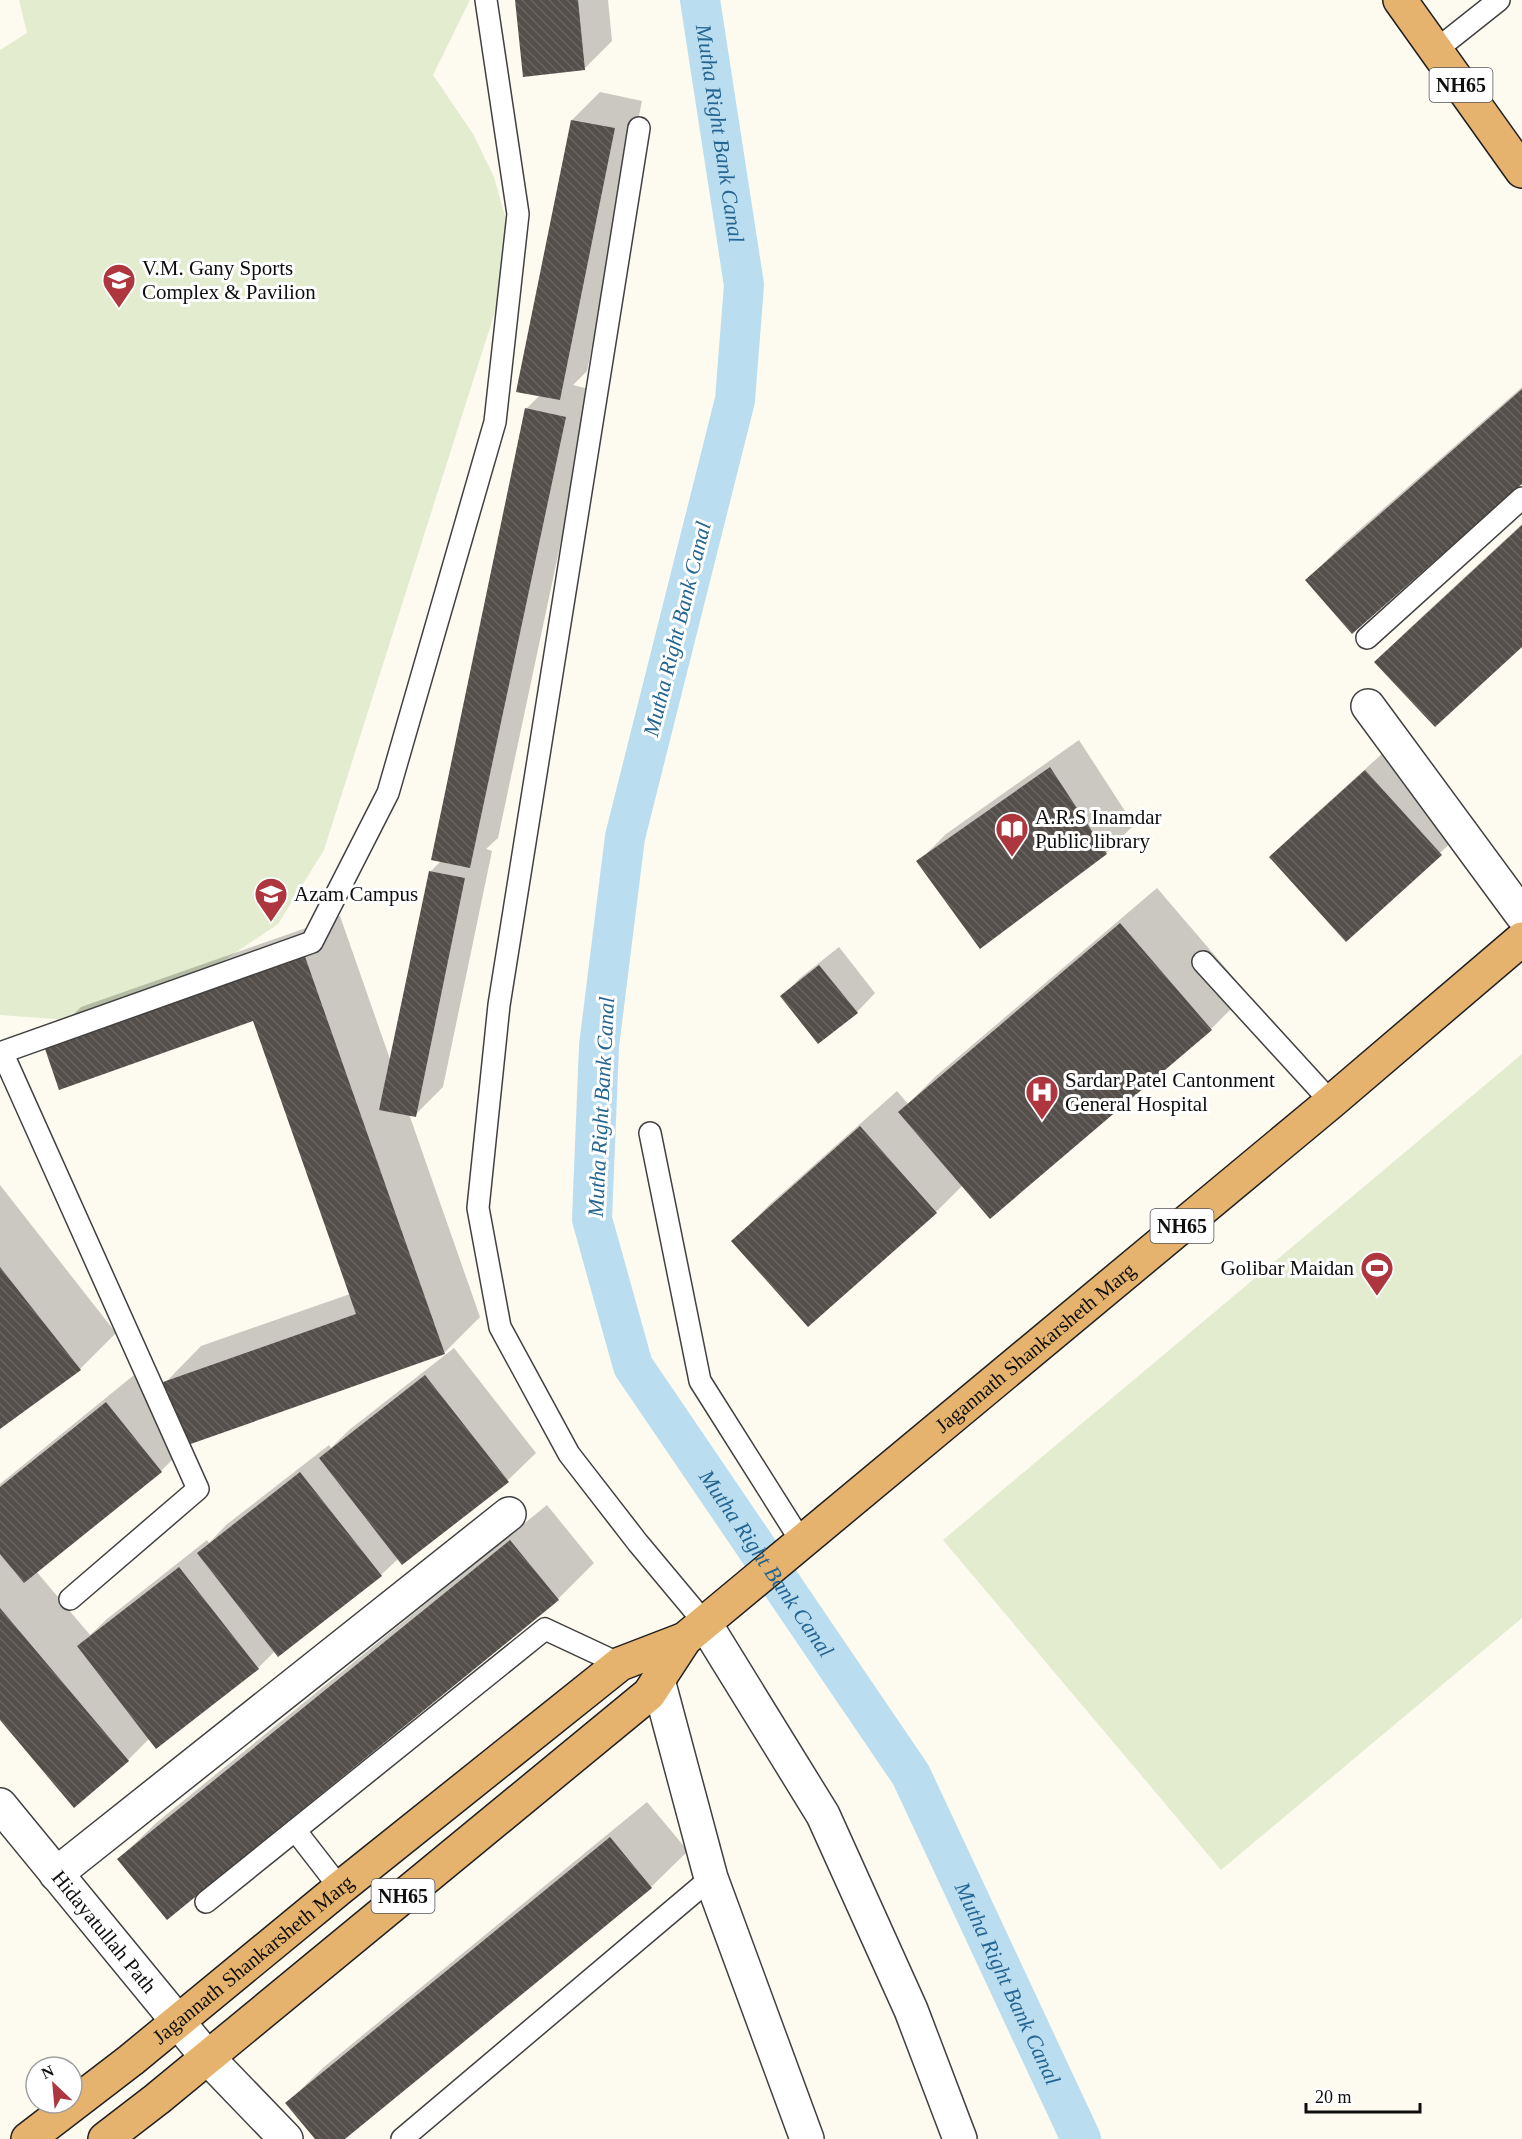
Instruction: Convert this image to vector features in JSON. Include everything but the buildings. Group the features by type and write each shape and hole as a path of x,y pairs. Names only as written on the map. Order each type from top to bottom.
{"highway":[{"name":"NH65","path":"1400,0 1522,171"},
{"name":"Jagannath Shankarsheth Marg","path":"105,2139 157,2099 649,1694 695,1630 1331,1102 1522,939"},
{"name":"Jagannath Shankarsheth Marg","path":"28,2139 122,2068 340,1888 621,1664 695,1630"}],"street":[{"path":"1368,706 1522,915"},
{"path":"56,1874 509,1514"},
{"path":"695,1630 822,1815 911,2010 960,2139"},
{"path":"658,1680 711,1878 807,2139"},
{"name":"Hidayatullah Path","path":"0,1805 177,2022 207,2057 286,2139"}],"lane":[{"path":"70,1599 198,1489 1,1052 312,942 388,793 495,422 518,214 486,0"},
{"path":"1436,50 1499,0"},
{"path":"639,128 499,1005 478,1208 500,1327 569,1454 638,1544 695,1630"},
{"path":"1367,638 1522,498"},
{"path":"1203,962 1331,1102"},
{"path":"650,1133 700,1381 801,1541"},
{"path":"206,1902 545,1629 621,1664"},
{"path":"295,1830 340,1888"},
{"path":"402,2139 711,1878"}],"green space":[{"path":"19,0 470,0 433,75 473,134 494,177 512,241 499,299 324,850 278,924 223,961 153,993 69,1020 0,1015 0,50 27,33"},
{"name":"Golibar Maidan","path":"1522,1054 1522,1618 1221,1870 943,1540"}],"waterway":[{"name":"Mutha Right Bank Canal","path":"700,0 744,285 735,400 625,837 599,1046 592,1219 633,1366 911,1775 1081,2139"}],"place":[{"name":"V.M. Gany Sports Complex & Pavilion","path":"119,309"},
{"name":"A.R.S Inamdar Public library","path":"1012,858"},
{"name":"Azam Campus","path":"271,923"},
{"name":"Sardar Patel Cantonment General Hospital","path":"1042,1121"},
{"name":"Golibar Maidan","path":"1377,1297"}]}
